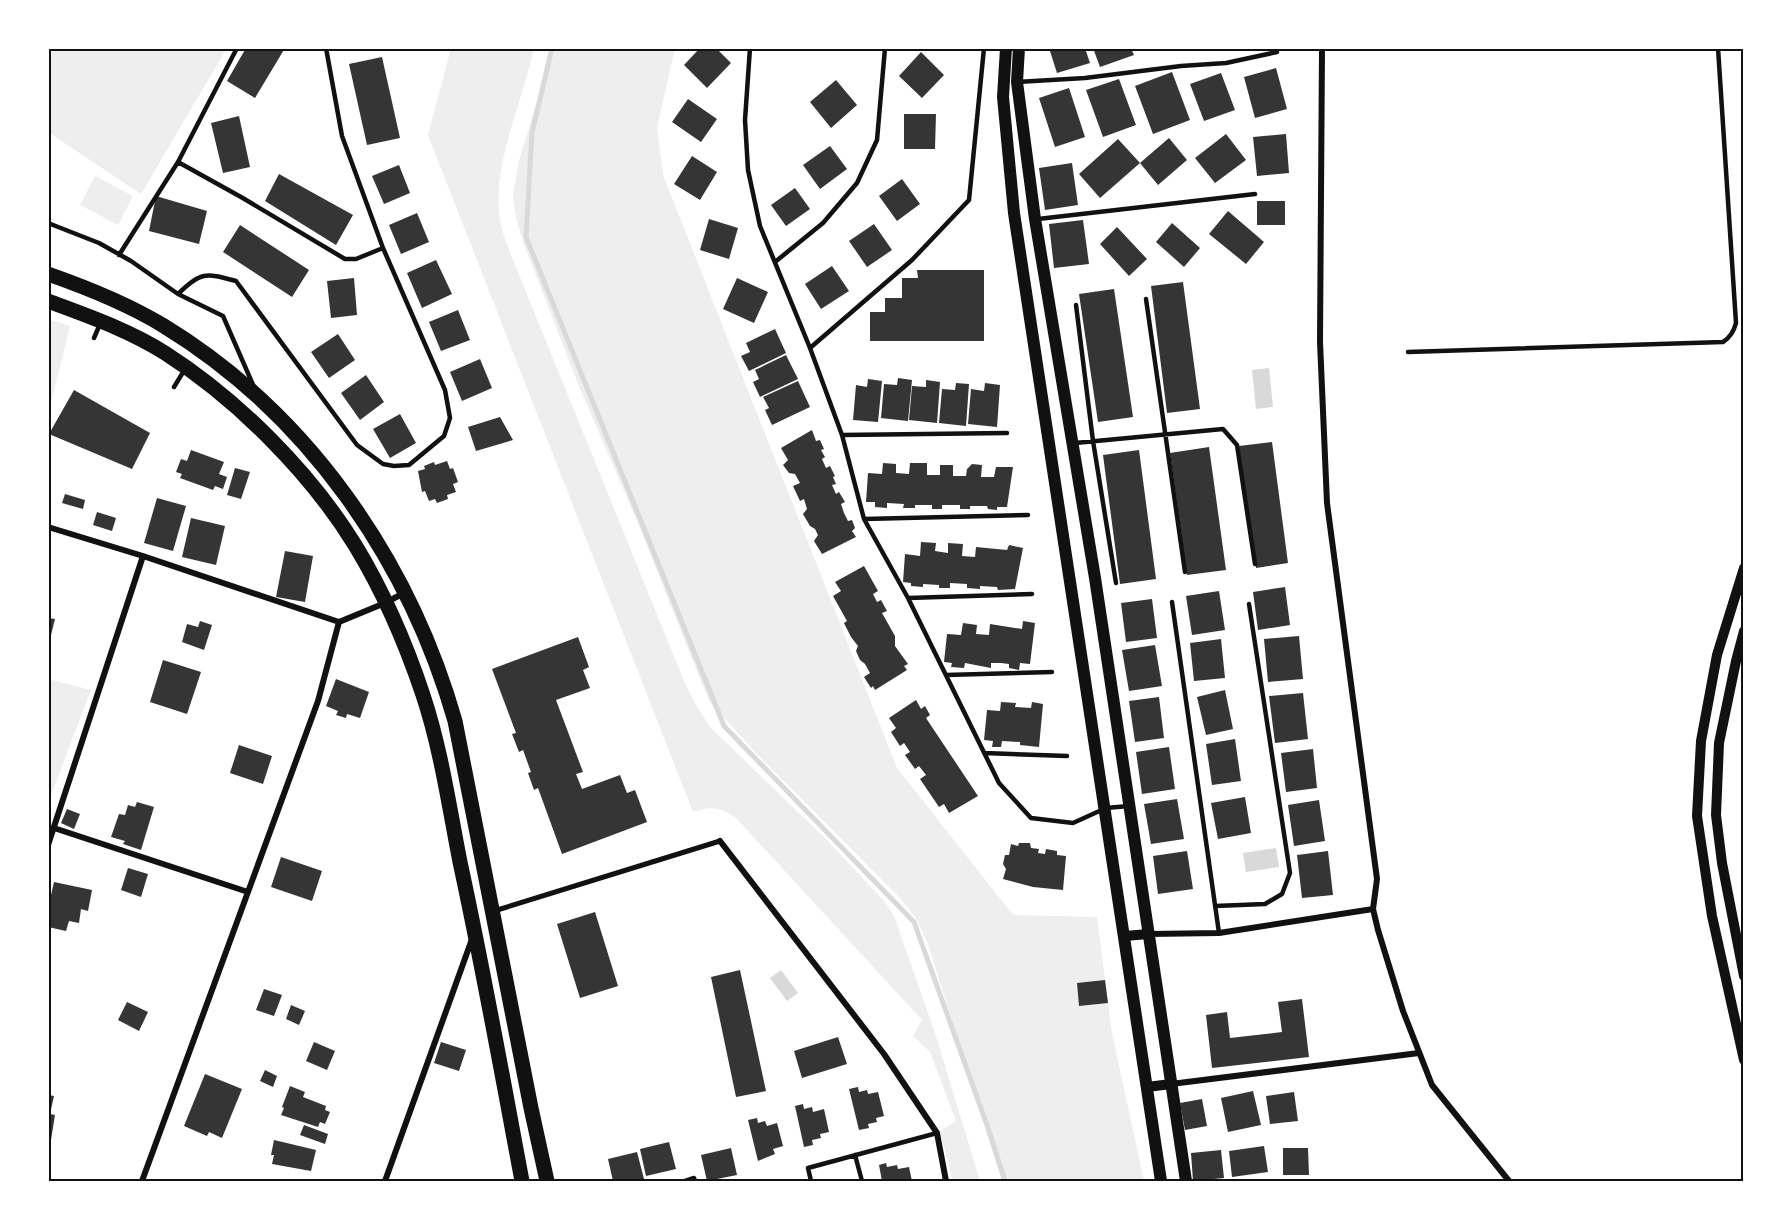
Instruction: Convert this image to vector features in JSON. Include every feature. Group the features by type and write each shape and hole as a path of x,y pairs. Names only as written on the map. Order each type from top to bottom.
{"main road":[{"path":"1006,48 1003,97 1014,213 1161,1181"},
{"path":"1019,48 1017,82 1035,219 1129,806 1186,1181"},
{"path":"48,274 98,293 163,325 226,370 261,400 318,459 345,494 377,541 406,592 435,661 455,721 547,1181"},
{"path":"48,301 138,338 186,368 252,420 290,460 326,505 354,544 386,603 404,645 431,723 475,931 522,1181"}],"street":[{"path":"1322,48 1320,342 1328,503 1377,879 1373,909 1403,1011 1432,1085 1509,1181"},
{"path":"48,527 339,622 386,603 406,592"},
{"path":"48,845 142,556"},
{"path":"1744,568 1715,666 1701,741 1697,816 1712,916 1744,1060"},
{"path":"142,1181 318,701 339,622"},
{"path":"1744,631 1719,743 1716,815 1722,863 1744,975"},
{"path":"54,828 248,892"},
{"path":"492,911 720,841 884,1054 937,1133 946,1181"},
{"path":"1125,936 1219,933 1373,909"},
{"path":"385,1181 475,931"},
{"path":"1147,1087 1419,1053"}],"lane":[{"path":"119,255 178,162 237,48"},
{"path":"178,294 192,280 202,276 216,276 236,281 357,445 384,464 409,465 444,436 450,418 445,390 383,248 342,136 326,48"},
{"path":"750,48 745,120 748,170 760,226 810,348 842,435 864,519 908,598 999,783 1031,818 1073,823 1106,808 1129,806"},
{"path":"775,262 823,223 857,183 877,140 885,48"},
{"path":"810,348 912,260 969,200 984,48"},
{"path":"1408,352 1723,342 1727,339 1736,323 1718,48"},
{"path":"1017,82 1085,78 1226,63 1277,52"},
{"path":"178,162 242,197 345,259 356,259 383,248"},
{"path":"1035,219 1255,194"},
{"path":"48,223 99,243 178,294 223,316 261,400"},
{"path":"1146,299 1185,572"},
{"path":"1076,305 1116,583"},
{"path":"94,338 101,322"},
{"path":"174,387 186,368"},
{"path":"1072,444 1223,429 1237,444 1255,564"},
{"path":"842,435 1007,433"},
{"path":"864,519 1028,515"},
{"path":"908,598 1032,594"},
{"path":"1172,602 1219,933"},
{"path":"1215,906 1264,904 1282,894 1290,873 1249,604"},
{"path":"946,675 1052,672"},
{"path":"984,753 1067,756"},
{"path":"811,1181 808,1168 937,1133"},
{"path":"855,1155 862,1181"},
{"path":"685,1181 694,1178 695,1181"}],"shaded area":[{"path":"48,48 227,48 141,194 48,132"},
{"path":"451,48 534,48 503,159 500,182 501,225 511,255 684,681 697,707 710,727 826,839 885,902 894,916 935,1033 980,1181 953,1181 940,1131 956,1121 930,1052 913,1036 922,1020 736,818 715,809 693,812 428,135"},
{"path":"551,48 675,48 657,128 663,175 897,768 1013,915 1097,917 1112,1033 1144,1181 1002,1181 928,944 915,917 901,899 756,753 709,701 637,521 579,386 523,242 516,218 513,196 518,164"},
{"path":"95,176 133,196 118,225 80,205"},
{"path":"48,319 70,326 48,415"},
{"path":"1269,368 1273,407 1256,409 1252,370"},
{"path":"48,679 91,690 48,803"},
{"path":"1276,848 1279,867 1246,872 1243,853"},
{"path":"781,970 798,993 787,1001 770,978"}],"building":[{"path":"246,48 285,48 255,98 227,81"},
{"path":"700,48 716,48 731,63 707,88 684,65"},
{"path":"1049,48 1085,48 1090,63 1057,73"},
{"path":"1093,48 1131,48 1134,55 1100,67"},
{"path":"921,52 944,75 922,98 899,76"},
{"path":"382,57 400,138 367,145 349,64"},
{"path":"1276,68 1287,109 1255,118 1244,77"},
{"path":"1172,72 1190,120 1153,134 1135,86"},
{"path":"1221,73 1235,110 1204,121 1190,84"},
{"path":"1119,79 1136,125 1103,137 1086,90"},
{"path":"836,80 857,105 831,128 810,102"},
{"path":"1069,88 1085,137 1055,147 1039,98"},
{"path":"688,99 717,119 701,142 672,122"},
{"path":"904,114 936,114 935,149 904,149"},
{"path":"239,116 250,167 223,173 211,123"},
{"path":"1226,134 1246,160 1215,183 1195,158"},
{"path":"1286,134 1289,173 1257,176 1253,137"},
{"path":"1169,138 1187,160 1158,185 1140,163"},
{"path":"1118,139 1140,163 1100,198 1079,174"},
{"path":"830,146 847,169 820,189 803,165"},
{"path":"692,156 717,172 700,200 674,184"},
{"path":"1072,163 1078,205 1045,210 1039,168"},
{"path":"399,165 410,193 384,204 372,176"},
{"path":"279,174 353,215 336,245 265,201"},
{"path":"902,179 920,204 897,221 879,196"},
{"path":"795,188 810,209 786,226 771,205"},
{"path":"156,196 207,211 199,244 149,231"},
{"path":"1257,201 1285,201 1285,225 1257,225"},
{"path":"1228,211 1264,242 1246,264 1209,234"},
{"path":"417,213 429,242 401,254 389,225"},
{"path":"709,219 738,228 729,259 700,250"},
{"path":"1083,220 1089,264 1054,268 1049,224"},
{"path":"1172,223 1200,248 1184,267 1156,242"},
{"path":"874,224 892,250 867,267 849,241"},
{"path":"240,225 309,270 292,297 223,252"},
{"path":"1117,227 1147,259 1129,276 1100,244"},
{"path":"436,260 452,294 422,308 407,273"},
{"path":"832,266 849,291 821,309 805,284"},
{"path":"917,270 984,270 984,341 870,341 870,312 885,312 885,298 902,298 902,278 918,278"},
{"path":"354,278 357,315 331,318 327,281"},
{"path":"737,278 768,292 754,323 723,309"},
{"path":"1183,282 1200,409 1167,413 1151,286"},
{"path":"1114,289 1133,417 1098,422 1079,294"},
{"path":"458,310 470,340 441,351 429,322"},
{"path":"775,329 786,353 749,371 741,356 750,352 746,343"},
{"path":"338,334 355,360 329,378 311,352"},
{"path":"786,355 798,379 760,397 753,382 759,379 755,370"},
{"path":"480,359 492,388 462,401 450,372"},
{"path":"366,375 384,402 360,420 341,393"},
{"path":"898,378 912,380 908,421 881,418 884,384 897,385"},
{"path":"868,379 882,381 878,422 853,420 856,385 867,387"},
{"path":"926,380 940,382 937,423 909,420 912,386 926,387"},
{"path":"798,381 810,407 772,425 765,410 769,408 763,397"},
{"path":"956,383 969,384 966,426 939,423 942,389 955,390"},
{"path":"985,383 1000,385 997,427 968,424 971,389 984,391"},
{"path":"74,390 150,433 132,469 49,434"},
{"path":"400,414 416,443 390,458 373,429"},
{"path":"500,417 513,440 476,451 468,427"},
{"path":"812,430 816,441 820,440 824,449 821,450 825,457 822,459 826,468 830,466 835,476 833,477 836,484 832,485 836,494 839,492 845,502 841,504 848,521 852,520 855,528 852,531 856,537 822,554 814,541 818,535 803,514 807,509 804,499 800,501 793,486 800,483 795,474 789,473 783,465 788,460 781,448"},
{"path":"1272,442 1288,563 1256,568 1239,446"},
{"path":"1209,447 1226,570 1187,575 1170,453"},
{"path":"191,450 224,462 219,474 227,477 223,489 215,486 213,490 180,478 182,474 176,472 181,459 187,461"},
{"path":"1139,450 1156,579 1120,584 1103,455"},
{"path":"447,461 450,469 453,468 458,482 453,484 456,492 447,495 448,499 437,503 435,499 429,501 425,491 422,492 418,471 434,462 435,465"},
{"path":"883,463 896,464 896,473 909,474 910,463 927,463 927,475 940,475 940,465 953,465 953,476 966,476 967,469 972,464 982,465 981,477 994,477 996,467 1013,467 1007,507 997,507 997,510 988,509 987,506 970,506 970,509 960,509 960,505 942,505 942,509 932,509 932,505 903,508 904,504 887,503 887,508 875,507 875,502 866,502 868,473 882,474"},
{"path":"235,468 250,472 241,499 227,495"},
{"path":"65,494 85,500 83,509 62,503"},
{"path":"157,498 186,506 173,551 144,543"},
{"path":"97,512 116,518 112,531 93,525"},
{"path":"191,518 225,526 216,565 182,557"},
{"path":"921,542 936,543 935,551 948,553 948,543 963,544 962,556 975,557 976,547 1007,550 1009,545 1023,548 1015,589 998,590 997,587 980,586 980,589 967,588 967,584 950,583 950,588 923,584 923,587 911,586 911,583 903,582 905,554 920,556"},
{"path":"285,551 313,556 305,602 276,597"},
{"path":"864,566 878,591 873,594 877,602 881,600 887,611 882,613 895,636 895,646 908,664 904,666 907,670 875,690 864,677 870,673 860,660 856,651 858,646 844,623 847,621 833,596 841,591 835,582"},
{"path":"1285,587 1290,625 1258,630 1253,592"},
{"path":"1219,591 1225,630 1192,635 1186,596"},
{"path":"1152,599 1157,638 1126,642 1121,603"},
{"path":"48,618 55,619 49,643 48,643"},
{"path":"200,621 212,625 204,650 182,642 187,624 198,627"},
{"path":"1023,621 1035,623 1030,664 1020,663 1019,670 1009,668 1009,664 1001,663 991,663 991,668 965,663 964,668 951,667 952,663 944,662 947,634 961,635 963,623 977,625 976,634 989,635 990,624 1022,629"},
{"path":"1299,636 1303,679 1268,682 1264,639"},
{"path":"578,637 589,667 583,670 590,688 556,700 583,772 576,774 582,789 620,775 627,793 635,790 647,822 562,854 538,788 534,790 528,773 531,772 523,750 519,752 512,734 516,733 492,669"},
{"path":"1221,639 1225,678 1194,681 1190,643"},
{"path":"1155,645 1162,686 1129,691 1122,650"},
{"path":"163,660 201,672 187,714 150,702"},
{"path":"336,679 369,692 360,718 347,714 346,718 336,715 338,711 326,706"},
{"path":"1225,690 1233,729 1206,735 1197,697"},
{"path":"1303,693 1308,739 1275,743 1269,696"},
{"path":"1159,697 1164,738 1135,742 1129,701"},
{"path":"916,700 921,709 925,706 930,715 926,718 978,796 949,813 944,804 939,807 920,779 926,775 919,766 915,769 905,755 910,752 904,743 900,746 891,732 896,728 889,718"},
{"path":"1001,702 1016,703 1015,707 1031,708 1032,702 1043,704 1039,747 1020,745 1020,742 1002,741 1001,747 992,747 993,741 984,740 987,710 1000,711"},
{"path":"1235,739 1241,781 1212,785 1206,744"},
{"path":"239,745 272,756 263,784 230,773"},
{"path":"1169,747 1175,789 1142,794 1136,752"},
{"path":"1313,749 1317,788 1286,792 1281,753"},
{"path":"1245,797 1251,833 1218,839 1211,803"},
{"path":"1177,799 1184,839 1151,844 1144,804"},
{"path":"1319,800 1325,841 1294,846 1288,805"},
{"path":"137,802 154,807 141,850 123,844 125,841 111,837 119,814 125,815 128,805 135,807"},
{"path":"67,809 80,814 74,829 61,823"},
{"path":"1019,843 1030,843 1031,848 1039,849 1038,853 1045,854 1046,849 1057,851 1057,855 1066,856 1063,890 1033,887 1003,879 1006,869 1003,864 1005,855 1009,855 1011,844 1018,846"},
{"path":"1187,851 1193,889 1158,894 1153,856"},
{"path":"1328,851 1333,895 1302,898 1297,855"},
{"path":"281,857 322,871 312,901 271,887"},
{"path":"128,868 148,874 141,897 121,890"},
{"path":"54,882 92,890 88,911 81,909 79,923 69,921 66,931 48,927 48,908"},
{"path":"595,912 618,986 580,998 557,924"},
{"path":"740,970 766,1091 736,1097 711,977"},
{"path":"1105,980 1108,1003 1079,1006 1077,983"},
{"path":"264,989 282,995 274,1016 256,1010"},
{"path":"1302,999 1309,1057 1212,1068 1206,1015 1227,1012 1230,1038 1282,1032 1278,1002"},
{"path":"127,1002 148,1012 139,1031 118,1020"},
{"path":"291,1005 305,1011 299,1025 286,1019"},
{"path":"838,1037 847,1064 802,1078 794,1051"},
{"path":"314,1042 335,1051 327,1070 306,1061"},
{"path":"441,1042 466,1050 459,1071 434,1063"},
{"path":"265,1070 277,1076 273,1087 260,1081"},
{"path":"205,1074 242,1089 222,1138 209,1132 207,1136 184,1126"},
{"path":"290,1086 305,1092 303,1097 326,1106 325,1110 330,1112 325,1124 320,1122 318,1127 281,1115"},
{"path":"858,1087 859,1092 867,1090 868,1094 878,1092 884,1116 876,1118 877,1122 868,1124 869,1128 859,1130 849,1089"},
{"path":"1253,1091 1261,1125 1228,1132 1221,1098"},
{"path":"1294,1092 1298,1121 1270,1124 1266,1096"},
{"path":"48,1095 54,1096 50,1114 55,1115 51,1140 48,1139"},
{"path":"1202,1099 1207,1126 1185,1130 1180,1103"},
{"path":"803,1104 804,1109 812,1107 813,1112 824,1109 829,1132 820,1134 821,1138 812,1140 813,1145 804,1147 795,1106"},
{"path":"757,1118 758,1123 765,1121 767,1126 777,1123 783,1146 773,1149 775,1154 758,1161 748,1120"},
{"path":"304,1125 328,1134 325,1144 300,1135"},
{"path":"274,1140 316,1150 311,1171 272,1164"},
{"path":"669,1142 676,1169 646,1176 640,1149"},
{"path":"1264,1146 1268,1172 1232,1177 1229,1151"},
{"path":"731,1148 737,1175 707,1181 701,1155"},
{"path":"1283,1148 1308,1148 1309,1175 1283,1175"},
{"path":"1221,1150 1224,1178 1193,1181 1191,1153"},
{"path":"637,1152 644,1179 613,1181 608,1159"},
{"path":"886,1163 887,1167 897,1165 898,1169 909,1167 912,1181 882,1181 879,1165"}],"waterway":[{"path":"552,48 532,133 526,237 724,726 914,922 1005,1181"}]}
